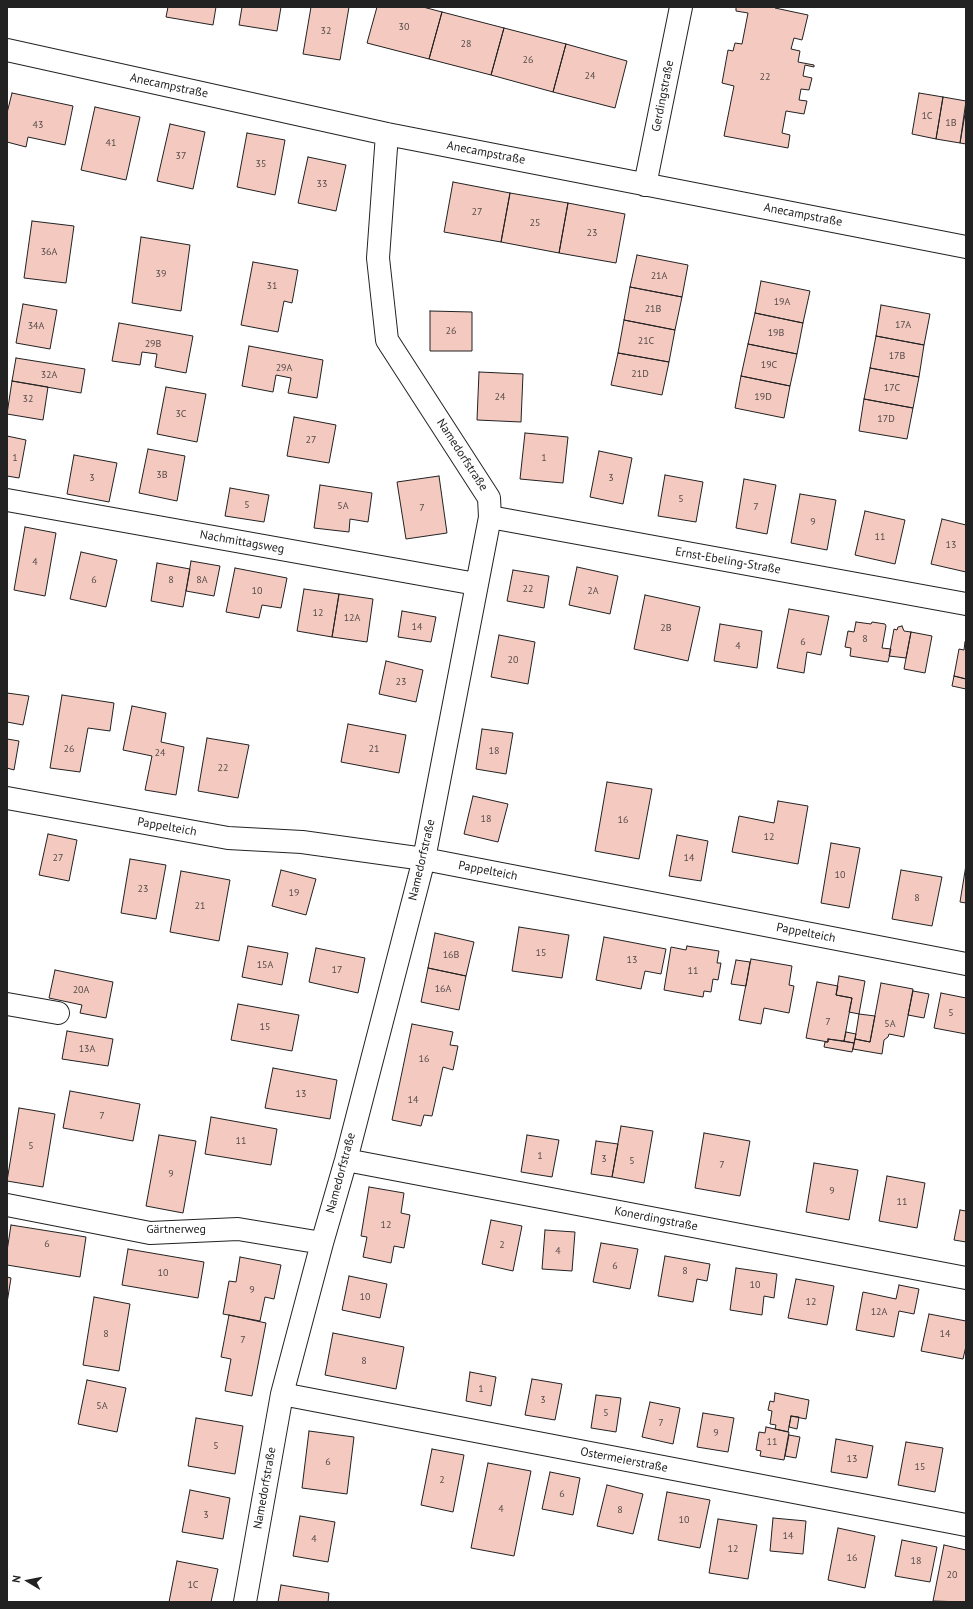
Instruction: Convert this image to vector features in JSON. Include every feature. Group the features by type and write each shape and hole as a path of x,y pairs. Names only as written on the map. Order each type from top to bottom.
{"street":[{"name":"Gerdingstraße","path":"645,185 681,7"},
{"name":"Anecampstraße","path":"7,50 387,134 966,247"},
{"name":"Namedorfstraße","path":"245,1602 282,1394 346,1160 424,859 490,517 489,498 387,340 378,258 387,134"},
{"name":"Nachmittagsweg","path":"7,500 476,584"},
{"name":"Ernst-Ebeling-Straße","path":"490,517 966,604"},
{"name":"Pappelteich","path":"7,798 228,838 302,842 424,859 966,964"},
{"path":"7,1004 58,1013"},
{"name":"Konerdingstraße","path":"346,1160 966,1278"},
{"name":"Gärtnerweg","path":"7,1205 150,1232 238,1229 322,1244"},
{"name":"Ostermeierstraße","path":"282,1394 966,1525"}],"building":[{"path":"168,7 216,7 213,25 166,17"},
{"path":"242,7 281,7 277,31 239,25"},
{"path":"311,7 349,7 340,60 303,54"},
{"path":"377,7 423,7 442,12 429,59 367,43"},
{"path":"736,7 775,7 808,15 802,40 794,38 791,49 800,51 798,62 814,65 814,67 805,65 803,76 812,78 809,90 801,89 799,100 807,101 804,114 786,111 782,133 790,135 788,148 724,136 734,86 722,83 728,50 733,51 735,43 742,44 748,13 736,11"},
{"path":"442,12 504,28 491,75 429,59"},
{"path":"504,28 566,44 553,92 491,75"},
{"path":"566,44 627,61 615,108 553,92"},
{"path":"12,93 73,106 65,145 28,137 26,147 7,142 7,113"},
{"path":"919,93 943,97 936,139 912,134"},
{"path":"943,97 966,101 960,143 936,139"},
{"path":"95,107 140,117 126,180 81,170"},
{"path":"966,108 966,144 960,143"},
{"path":"170,124 205,132 193,189 157,181"},
{"path":"247,133 285,140 275,195 237,187"},
{"path":"308,157 346,165 336,211 298,203"},
{"path":"453,182 510,193 501,242 444,232"},
{"path":"510,193 568,203 559,253 501,242"},
{"path":"568,203 625,214 616,263 559,253"},
{"path":"32,221 74,226 66,283 24,278"},
{"path":"141,237 190,245 181,311 132,303"},
{"path":"637,255 688,265 682,297 630,287"},
{"path":"253,262 298,270 292,303 284,301 278,332 241,325"},
{"path":"761,281 810,291 803,323 755,313"},
{"path":"630,287 682,297 675,330 624,320"},
{"path":"23,304 57,310 50,349 16,343"},
{"path":"881,305 930,314 924,345 876,336"},
{"path":"430,311 472,312 472,351 430,351"},
{"path":"755,313 803,323 797,354 748,344"},
{"path":"624,320 675,330 669,362 618,353"},
{"path":"119,323 193,336 186,373 155,367 157,354 142,352 140,365 112,361"},
{"path":"876,336 924,345 919,377 870,368"},
{"path":"748,344 797,354 790,386 741,376"},
{"path":"249,346 323,360 317,398 288,393 291,378 276,375 273,392 242,386"},
{"path":"618,353 669,362 662,395 611,385"},
{"path":"16,358 85,369 81,393 12,381"},
{"path":"870,368 919,377 913,408 864,399"},
{"path":"479,372 523,374 521,422 477,420"},
{"path":"741,376 790,386 784,418 735,408"},
{"path":"12,381 48,387 43,420 7,414"},
{"path":"166,387 206,394 197,442 157,434"},
{"path":"864,399 913,408 907,439 859,431"},
{"path":"294,417 336,425 329,463 287,456"},
{"path":"525,433 568,437 563,483 520,479"},
{"path":"7,436 26,440 19,478 7,476"},
{"path":"148,449 185,456 177,501 139,493"},
{"path":"599,451 632,458 623,504 590,497"},
{"path":"74,455 117,463 109,502 67,494"},
{"path":"665,475 703,482 696,522 658,516"},
{"path":"439,476 447,533 406,539 397,482"},
{"path":"744,479 776,485 767,534 736,528"},
{"path":"320,485 372,493 368,522 350,519 349,532 314,528"},
{"path":"230,488 269,495 264,522 225,516"},
{"path":"800,494 836,500 827,550 791,543"},
{"path":"865,511 905,520 895,564 855,555"},
{"path":"942,519 966,525 966,572 931,564"},
{"path":"25,527 56,533 45,596 14,590"},
{"path":"81,552 117,560 106,607 70,599"},
{"path":"191,561 220,566 214,596 186,591"},
{"path":"157,563 190,569 183,607 151,601"},
{"path":"577,567 618,576 610,614 569,605"},
{"path":"235,568 287,578 281,608 262,605 259,618 226,612"},
{"path":"513,570 549,576 544,608 507,601"},
{"path":"304,589 339,594 332,637 297,631"},
{"path":"339,594 373,599 367,642 332,637"},
{"path":"645,595 700,607 688,661 634,649"},
{"path":"789,609 829,616 821,655 807,652 804,673 777,668"},
{"path":"402,611 436,617 431,642 398,637"},
{"path":"856,622 885,624 886,626 882,648 891,649 888,662 850,656 851,648 845,647 848,631 854,632"},
{"path":"720,624 762,631 757,668 714,661"},
{"path":"902,626 904,631 911,632 906,658 889,656 894,629 897,630 898,627"},
{"path":"911,632 932,636 925,673 904,669"},
{"path":"499,635 535,642 528,684 491,677"},
{"path":"965,642 966,679 954,676 959,649 964,650"},
{"path":"386,661 423,670 416,702 379,694"},
{"path":"954,676 966,679 966,689 952,686"},
{"path":"7,693 29,696 23,725 7,722"},
{"path":"62,695 114,703 110,731 88,728 80,772 50,768"},
{"path":"132,706 166,713 161,742 184,747 176,795 145,790 152,756 123,750"},
{"path":"348,724 406,735 399,773 341,762"},
{"path":"482,729 513,733 506,774 476,769"},
{"path":"207,738 249,745 238,798 198,791"},
{"path":"7,739 19,741 14,770 7,768"},
{"path":"607,782 652,789 639,859 595,851"},
{"path":"473,796 508,804 498,842 464,834"},
{"path":"778,801 808,806 798,864 732,852 739,816 774,823"},
{"path":"48,834 77,840 69,881 39,875"},
{"path":"677,835 708,841 701,881 669,876"},
{"path":"831,843 860,848 849,908 821,903"},
{"path":"130,859 166,865 156,919 121,913"},
{"path":"966,865 966,903 960,902"},
{"path":"281,870 316,879 306,915 272,906"},
{"path":"901,870 942,877 932,926 892,919"},
{"path":"181,871 230,880 219,941 170,932"},
{"path":"519,927 569,935 562,978 512,971"},
{"path":"435,933 474,942 466,976 428,968"},
{"path":"604,937 666,949 661,974 645,971 641,989 596,980"},
{"path":"248,946 288,953 282,985 242,977"},
{"path":"687,946 719,951 717,963 721,963 718,980 713,979 711,992 704,991 703,997 664,990 671,947 686,950"},
{"path":"316,948 365,958 358,993 309,982"},
{"path":"751,959 792,966 789,985 794,986 789,1013 764,1008 761,1024 739,1020"},
{"path":"736,960 750,962 746,986 731,984"},
{"path":"428,968 466,976 459,1010 421,1002"},
{"path":"55,970 113,982 106,1018 80,1013 82,1005 49,998"},
{"path":"839,976 865,981 859,1014 849,1012 852,998 836,995"},
{"path":"817,982 838,986 836,995 852,998 844,1041 828,1039 828,1042 806,1038"},
{"path":"881,983 913,989 904,1037 889,1034 884,1040 882,1054 853,1049 855,1039 870,1042"},
{"path":"913,991 929,994 924,1018 908,1015"},
{"path":"941,993 966,998 966,1034 934,1028"},
{"path":"238,1004 299,1015 292,1051 231,1040"},
{"path":"859,1014 875,1016 870,1042 855,1039"},
{"path":"412,1024 453,1032 450,1045 458,1046 453,1070 443,1067 432,1116 424,1115 421,1126 392,1120"},
{"path":"67,1031 113,1039 108,1066 62,1059"},
{"path":"846,1032 856,1034 854,1043 844,1041"},
{"path":"828,1039 854,1043 852,1052 824,1047 825,1042 828,1042"},
{"path":"273,1068 337,1080 330,1119 265,1108"},
{"path":"70,1091 140,1104 133,1141 63,1128"},
{"path":"19,1108 55,1114 43,1187 7,1181"},
{"path":"211,1117 277,1129 271,1165 205,1154"},
{"path":"621,1126 653,1131 644,1183 612,1177"},
{"path":"704,1133 750,1141 740,1196 695,1188"},
{"path":"159,1135 196,1141 183,1213 146,1206"},
{"path":"527,1135 559,1140 552,1177 521,1172"},
{"path":"596,1141 618,1144 612,1177 591,1174"},
{"path":"814,1163 858,1170 849,1220 806,1212"},
{"path":"887,1176 925,1183 917,1228 879,1221"},
{"path":"369,1187 404,1193 401,1213 410,1215 404,1248 394,1246 391,1263 363,1257 367,1237 361,1236"},
{"path":"960,1210 966,1211 966,1242 954,1240"},
{"path":"491,1220 522,1226 513,1271 482,1264"},
{"path":"11,1225 86,1237 80,1277 7,1265 7,1251"},
{"path":"545,1230 575,1232 572,1271 542,1269"},
{"path":"601,1243 638,1249 630,1289 593,1282"},
{"path":"128,1249 204,1262 198,1298 122,1285"},
{"path":"665,1256 710,1264 707,1281 697,1279 693,1302 658,1296"},
{"path":"240,1257 281,1265 274,1299 265,1297 260,1321 223,1314 229,1281 236,1282"},
{"path":"736,1268 777,1274 774,1298 764,1296 762,1315 730,1310"},
{"path":"349,1276 387,1284 380,1318 342,1310"},
{"path":"7,1277 11,1278 7,1303"},
{"path":"796,1279 834,1286 827,1325 788,1318"},
{"path":"899,1285 919,1289 914,1314 899,1311 894,1337 856,1330 863,1292 896,1299"},
{"path":"94,1297 130,1304 119,1371 83,1365"},
{"path":"929,1314 966,1321 966,1346 963,1359 921,1351"},
{"path":"229,1315 266,1323 252,1396 225,1391 231,1359 221,1357"},
{"path":"333,1333 404,1347 396,1389 325,1375"},
{"path":"470,1372 496,1377 491,1406 466,1401"},
{"path":"532,1379 562,1384 555,1420 525,1415"},
{"path":"87,1380 126,1388 117,1432 78,1424"},
{"path":"775,1393 809,1400 806,1419 791,1416 788,1432 775,1429 776,1425 770,1424 772,1411 768,1410 770,1401 774,1402"},
{"path":"596,1395 621,1398 616,1432 591,1428"},
{"path":"650,1402 680,1408 673,1444 642,1437"},
{"path":"703,1413 734,1418 728,1452 697,1447"},
{"path":"791,1416 799,1417 797,1429 789,1427"},
{"path":"196,1418 243,1426 235,1474 188,1466"},
{"path":"766,1427 789,1432 784,1460 760,1456 761,1451 756,1450 759,1432 765,1433"},
{"path":"309,1431 354,1437 347,1494 302,1488"},
{"path":"789,1435 800,1437 796,1458 785,1456"},
{"path":"836,1439 873,1446 867,1478 831,1472"},
{"path":"906,1442 943,1448 935,1492 898,1485"},
{"path":"432,1449 464,1455 453,1512 421,1505"},
{"path":"488,1463 531,1471 514,1556 471,1548"},
{"path":"550,1472 580,1478 573,1515 542,1509"},
{"path":"607,1485 643,1494 633,1534 597,1526"},
{"path":"190,1490 230,1498 223,1539 182,1532"},
{"path":"667,1492 710,1500 700,1548 658,1540"},
{"path":"300,1516 335,1522 328,1562 293,1556"},
{"path":"773,1518 806,1521 803,1554 770,1551"},
{"path":"718,1519 757,1525 748,1579 709,1573"},
{"path":"838,1528 875,1536 865,1588 828,1580"},
{"path":"902,1540 937,1547 930,1582 895,1576"},
{"path":"944,1545 966,1550 966,1602 933,1601"},
{"path":"177,1561 218,1569 211,1602 169,1602"},
{"path":"281,1585 329,1593 328,1602 278,1602"}]}
